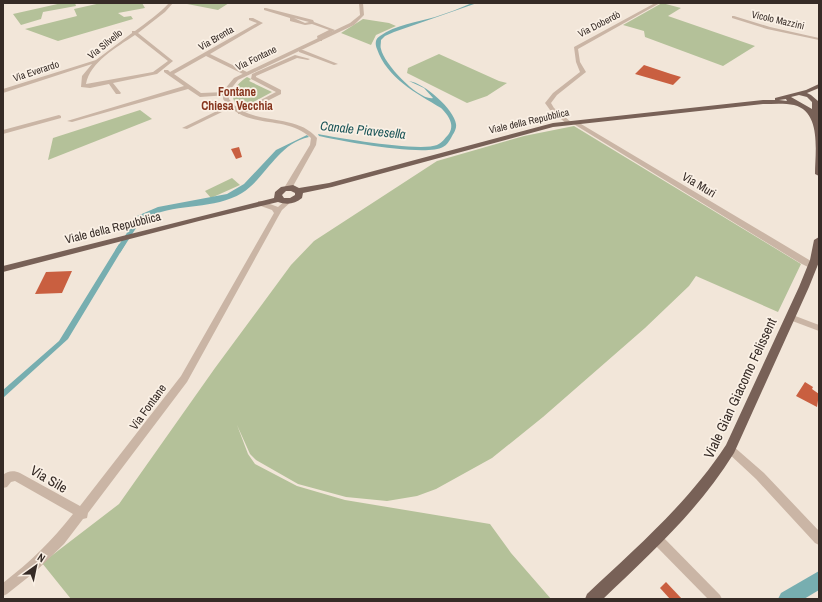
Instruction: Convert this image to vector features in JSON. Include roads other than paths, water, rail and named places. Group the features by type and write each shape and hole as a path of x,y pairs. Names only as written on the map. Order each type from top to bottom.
{"main road":[{"path":"763,102 819,86"},
{"path":"798,93 816,99"},
{"path":"790,94 789,99 812,113 819,129"},
{"path":"763,102 808,105 816,99"},
{"path":"816,99 819,129 819,174"},
{"name":"Viale della Repubblica","path":"282,199 281,190 329,185 519,133 572,122 763,102"},
{"name":"Viale della Repubblica","path":"229,210 282,199 294,189"},
{"name":"Viale della Repubblica","path":"3,269 229,210 282,199"},
{"name":"Viale Gian Giacomo Felissent","path":"592,599 656,538 706,486 730,449 813,266 819,240"}],"street":[{"name":"Via Silvello","path":"170,74 159,71 110,82 83,86 83,79 90,68 134,32 166,9 171,3"},
{"name":"Via Fontane","path":"226,94 230,84 247,74 264,68 352,24 361,17 363,12 361,3"},
{"name":"Via Doberdò","path":"572,122 552,108 548,103 555,94 583,72 576,50 579,45 658,3"},
{"path":"266,9 292,17 292,20 305,24 312,23 333,30 341,30"},
{"name":"Vicolo Mazzini","path":"734,17 769,28 819,39"},
{"name":"Via Brenta","path":"170,74 261,23 251,19"},
{"path":"320,40 319,37 333,30"},
{"path":"134,32 171,61 159,71"},
{"path":"128,37 135,36 140,38"},
{"path":"299,50 336,64"},
{"path":"207,54 247,74"},
{"path":"240,113 279,93 279,91 253,78 254,75 264,68 297,56 308,60"},
{"name":"Via Everardo","path":"3,91 99,60"},
{"name":"Via Everardo","path":"75,68 86,66 90,68"},
{"path":"159,71 170,74 200,95 226,94 226,99 240,113 296,126 312,136 313,145 294,189"},
{"path":"110,82 118,93"},
{"path":"70,121 188,87"},
{"path":"185,128 219,112"},
{"path":"3,132 59,117"},
{"name":"Via Muri","path":"572,122 813,266"},
{"name":"Via Fontane","path":"3,590 32,567 55,545 82,514 184,379 279,211 282,199"},
{"path":"260,203 279,211"},
{"path":"790,318 819,328"},
{"path":"730,449 760,476 819,539"},
{"name":"Via Sile","path":"3,483 8,477 16,476 82,514"},
{"path":"656,538 716,599"}],"water":[{"path":"472,3 477,3 394,32 385,36 381,40 381,48 384,56 395,72 419,94 433,98 424,88 409,81 422,86 444,104 450,111 454,118 456,128 446,145 434,150 402,149 319,136 318,134 379,144 414,147 428,147 442,142 450,131 450,120 441,108 403,84 395,76 382,59 376,47 376,42 378,37 393,29 440,15"},
{"path":"307,135 309,137 289,146 280,154 259,178 242,193 220,202 161,212 143,220 133,230 126,233 141,217 137,216 158,207 227,194 244,184 276,150"},
{"path":"126,243 68,339 3,398 3,390 59,341 119,244"}],"waterway":[{"name":"Canale Piavesella","path":"118,251 135,225"},
{"path":"787,599 819,580"}],"district":[{"name":"Fontane Chiesa Vecchia","path":"237,99"}]}
